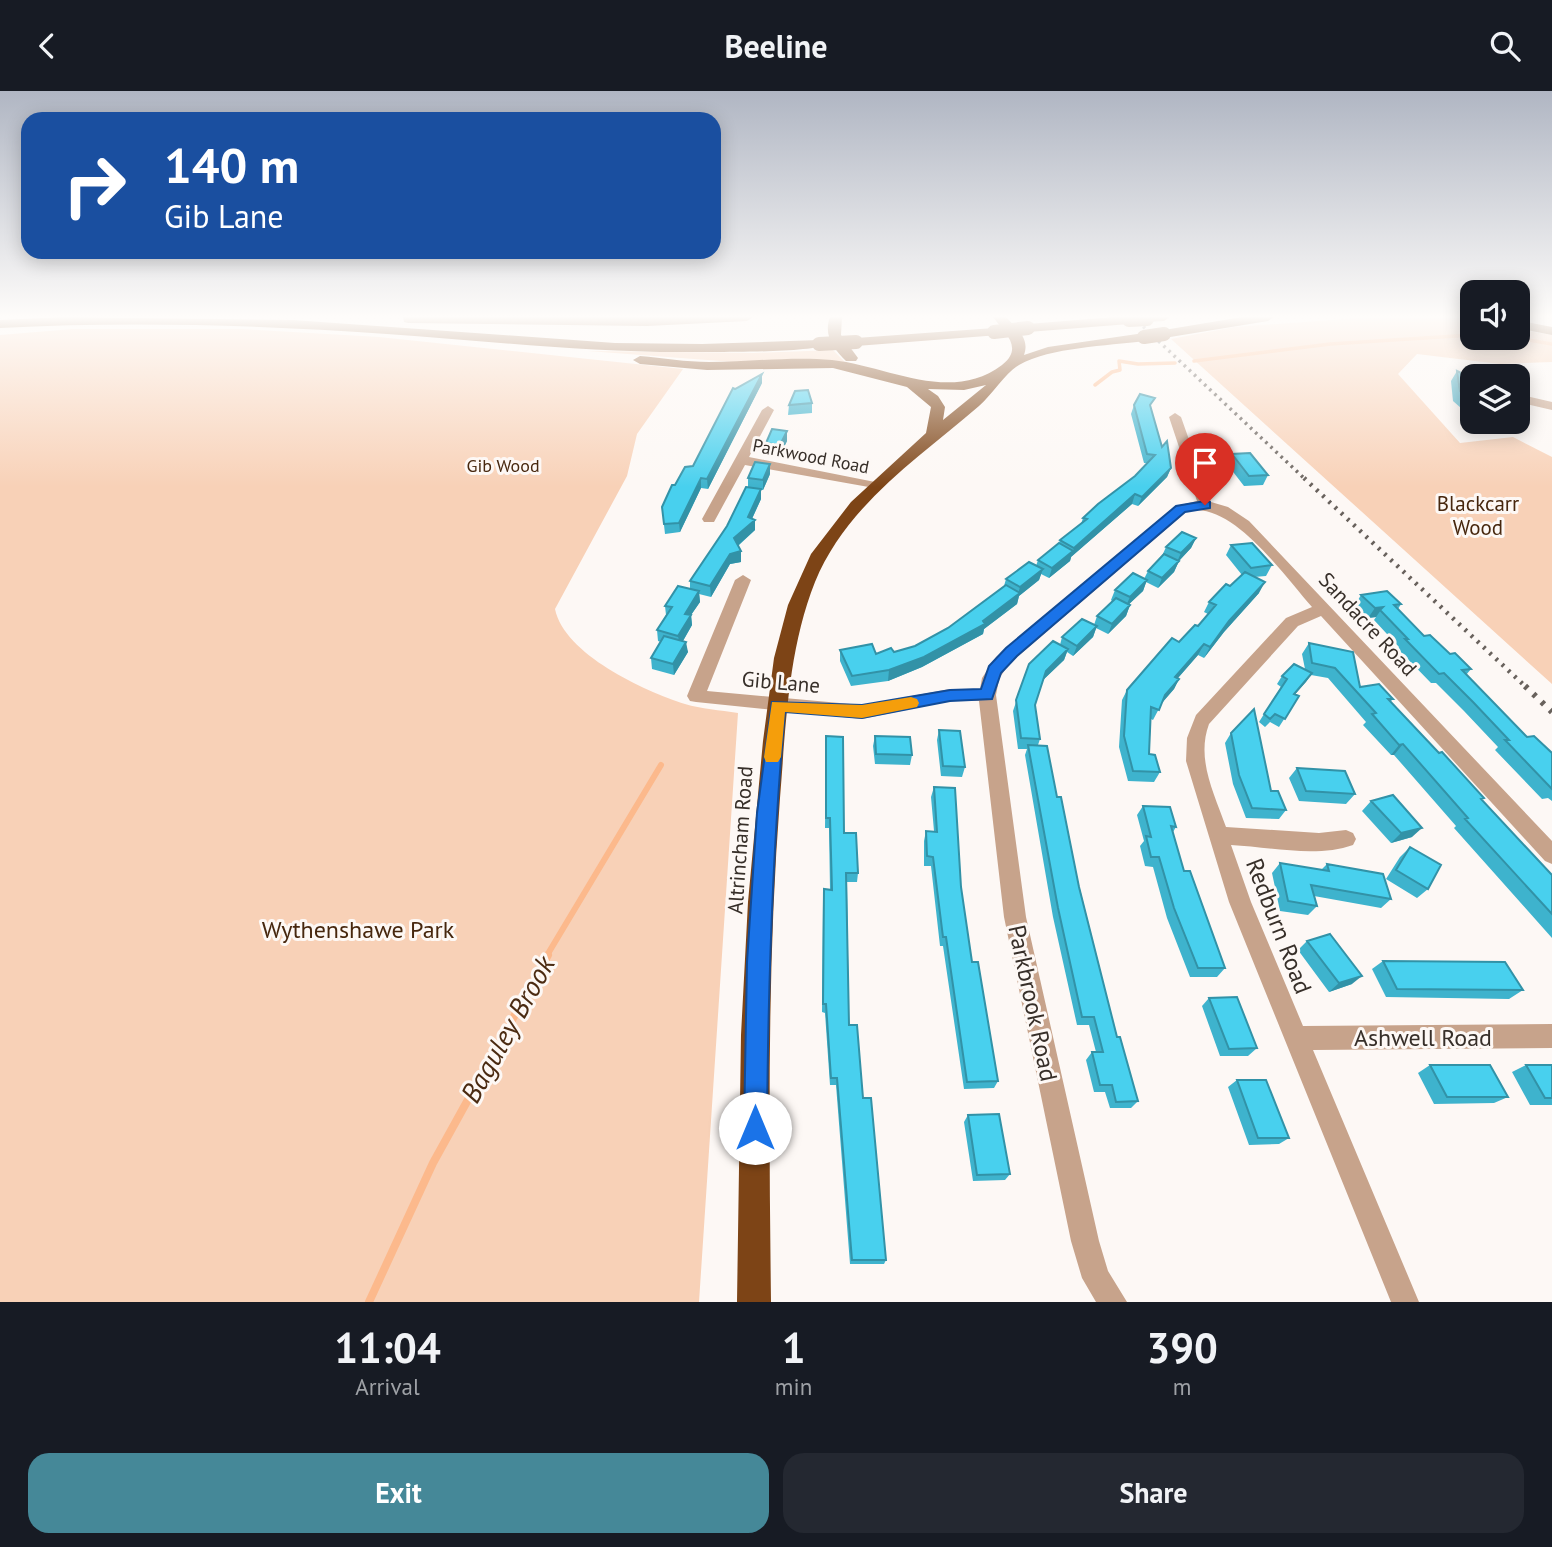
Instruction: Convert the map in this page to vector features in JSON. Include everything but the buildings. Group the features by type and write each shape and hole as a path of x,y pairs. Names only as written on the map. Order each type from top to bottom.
{"highway":[{"path":"878,374 912,384 964,386 1003,374"},
{"name":"Altrincham Road","path":"754,1302 756,988 766,813 777,706 790,633 804,587 827,545 875,487 971,407 1003,374"},
{"path":"912,384 928,394 939,407 933,436"}],"street":[{"path":"1530,401 1552,406"},
{"name":"Parkwood Road","path":"709,519 768,410"},
{"path":"987,695 994,670 1011,652 1181,509 1205,505 1175,417"},
{"name":"Parkwood Road","path":"741,460 809,471 875,487"},
{"name":"Sandacre Road","path":"1205,505 1224,510 1244,523 1552,855"},
{"name":"Gib Lane","path":"743,580 696,696 777,706 862,712 950,695 987,695"},
{"name":"Redburn Road","path":"1325,610 1309,613 1292,622 1202,720 1194,739 1194,751 1196,767 1240,902 1405,1302"},
{"name":"Parkbrook Road","path":"987,695 1008,868 1028,985 1085,1241 1096,1278 1113,1302"},
{"path":"1217,835 1320,842 1346,839"},
{"name":"Ashwell Road","path":"1294,1038 1552,1036"}],"green space":[{"name":"Wythenshawe Park","path":"0,374 680,374 637,434 627,476 555,609 561,625 573,641 589,655 628,680 685,704 738,713 699,1302 0,1302"},
{"name":"Blackcarr Wood","path":"1209,374 1398,374 1460,443 1513,437 1552,457 1552,684"}],"waterway":[{"name":"Baguley Brook","path":"1095,385 1110,374"},
{"name":"Baguley Brook","path":"546,957 661,765"},
{"name":"Baguley Brook","path":"369,1302 433,1163 548,955"}],"railway":[{"path":"1193,374 1306,480"},
{"path":"1304,478 1527,688"},
{"path":"1525,686 1552,712"}],"slow traffic":[{"path":"772,757 777,706 862,712 911,703"}],"route":[{"path":"755,1128 756,988 766,813 777,706 862,712 950,695 987,695 994,670 1011,652 1181,509 1185,506 1205,505"}],"park label":[{"name":"Gib Wood","path":"503,465"}]}
